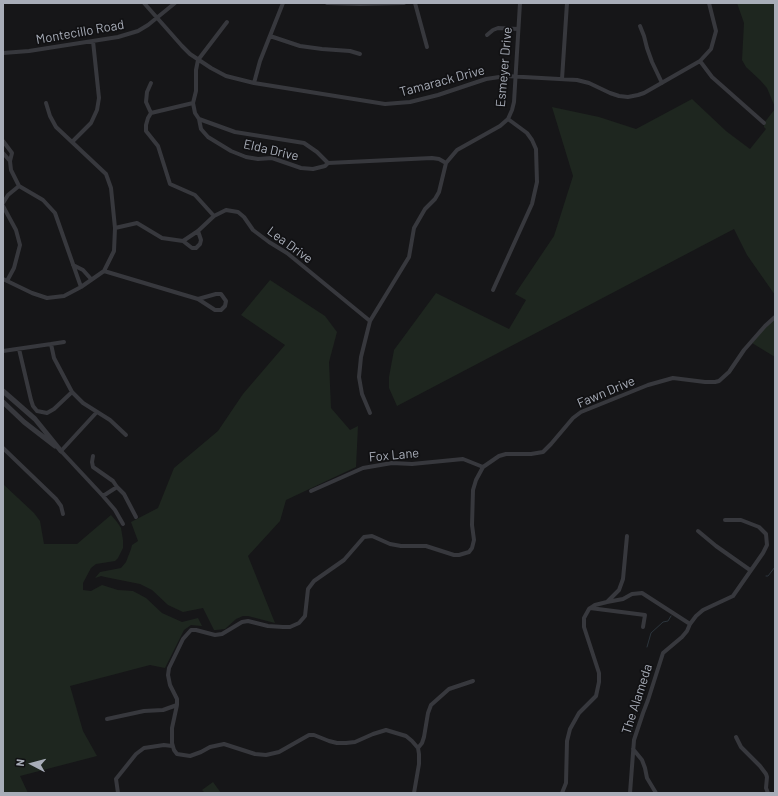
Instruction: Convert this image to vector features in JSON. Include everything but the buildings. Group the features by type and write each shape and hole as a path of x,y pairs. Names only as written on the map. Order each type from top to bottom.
{"street":[{"name":"Tamarack Drive","path":"144,3 182,46 198,60 226,76 254,83 385,104 410,102 438,95 486,79 515,76 562,79 589,83 610,93 628,97 644,93 700,61 711,49 716,31 709,3"},
{"name":"Montecillo Road","path":"3,53 29,51 125,35 138,31 175,3"},
{"path":"254,83 260,61 283,3"},
{"path":"327,3 404,3"},
{"path":"415,3 427,47"},
{"name":"Esmeyer Drive","path":"370,413 362,394 359,377 361,357 370,321 409,257 414,228 425,209 435,199 446,163 457,150 500,126 508,118 512,110 514,102 520,3"},
{"path":"562,79 567,3"},
{"path":"198,60 227,22"},
{"path":"640,26 652,62 662,83"},
{"path":"487,35 498,28 518,29"},
{"path":"270,36 300,46 350,51 360,54"},
{"path":"72,142 91,123 97,110 99,98 93,40"},
{"name":"Elda Drive","path":"198,60 196,70 196,91 193,103 197,117 202,129 208,137 231,151 246,157 258,159 272,158 301,168 313,169 324,166 328,163 432,158 439,159 446,163"},
{"path":"700,61 712,77 764,123"},
{"path":"151,83 147,92 146,102 151,113"},
{"path":"19,186 5,194 3,205 16,230 20,245 14,268 5,280 32,294 47,298 64,296 81,287 104,271 114,250 116,228 111,188 106,174 56,126 50,116 46,103"},
{"path":"193,103 151,113 146,125 146,131 158,146 170,184 195,195 214,216"},
{"path":"493,290 532,204 538,182 536,149 532,140 527,133 508,118"},
{"name":"Elda Drive","path":"199,119 235,132 304,142 328,163"},
{"path":"3,141 12,153 10,170 19,186 43,200 55,213 81,287"},
{"path":"3,153 10,161"},
{"name":"Lea Drive","path":"183,241 198,231 214,216 226,210 238,212 244,217 253,230 287,253 370,321"},
{"path":"116,228 137,222 162,238 183,241 192,248 196,248 200,244 201,240 198,231"},
{"path":"73,264 83,270 91,279"},
{"path":"76,274 83,270"},
{"path":"104,271 198,299 215,310 221,310 226,304 225,298 219,294 198,299"},
{"name":"Fawn Drive","path":"483,467 499,456 506,454 531,454 543,452 573,418 581,412 648,385 673,378 704,382 719,381 729,372 744,350 775,317"},
{"path":"3,351 64,342"},
{"path":"51,344 54,358 72,392 96,413 110,420 126,435"},
{"path":"19,349 31,400 37,412 47,413 54,409 72,392"},
{"path":"3,391 35,419 61,450 104,496 115,510 123,524"},
{"path":"3,402 24,422 61,450"},
{"path":"61,450 96,413"},
{"path":"3,448 52,494 61,506 63,514"},
{"path":"93,456 93,467 113,481 124,494 136,517"},
{"name":"Fox Lane","path":"311,491 363,468 392,463 412,464 463,459 483,467"},
{"path":"414,793 419,764 418,748 406,736 386,730 355,742 346,743 333,742 314,735 309,735 279,752 266,755 255,754 224,744 216,745 194,755 186,756 178,754 172,746 172,728 177,705 168,675 183,640 192,630 215,635 222,634 237,624 248,621 277,627 290,627 299,623 305,616 308,590 314,581 344,560 364,537 372,536 390,544 401,546 426,546 459,556 469,552 472,548 474,540 472,525 473,490 476,480 483,467"},
{"path":"104,496 117,487"},
{"name":"The Alameda","path":"630,793 633,749 639,723 663,653 682,637 690,624 703,610 733,596 767,546 766,534 758,527 741,520 725,520"},
{"path":"698,531 716,546 750,570"},
{"path":"608,602 619,590 623,579 628,536"},
{"path":"562,793 566,783 567,740 570,729 579,713 596,696 598,689 599,673 584,622 586,614 590,608 601,603 632,594 642,593 690,624"},
{"path":"590,608 645,615 643,626"},
{"path":"418,748 424,737 431,704 449,689 473,680"},
{"path":"107,719 144,711 163,710 177,705"},
{"path":"736,738 741,747 766,774 766,788 768,793"},
{"path":"118,793 116,779 136,754 144,748 164,745 172,746"},
{"path":"633,749 642,760 647,778 656,793"}],"shaded area":[{"path":"737,3 775,3 775,107 767,88 746,67 742,60 744,23"},
{"path":"692,99 726,131 750,149 766,129 764,127 764,123 775,109 775,295 747,255 734,229 397,406 389,388 389,377 394,350 436,293 509,329 526,300 515,294 554,236 573,176 552,107 599,117 636,129"},
{"path":"270,280 325,316 337,332 329,362 331,408 350,430 358,426 356,467 286,500 280,521 248,556 275,623 243,616 236,619 225,629 214,630 203,608 183,612 168,605 152,590 140,584 101,576 95,578 100,572 121,568 126,562 132,545 138,541 131,522 158,508 174,468 218,431 243,394 285,345 241,315"},
{"path":"775,316 775,357 752,343"},
{"path":"3,484 34,513 40,521 44,544 77,544 111,515 117,522 121,528 123,540 123,548 118,558 115,561 96,564 91,568 83,583 83,590 91,591 102,585 118,590 133,591 146,598 162,613 182,622 198,618 202,626 191,625 184,630 165,668 150,665 70,686 83,731 97,756 20,776 28,793 3,793"},
{"path":"213,782 221,793 205,793 202,790"}],"waterway":[{"path":"766,576 768,576 775,567"},
{"path":"647,647 651,633 663,622 668,621 671,616"},
{"path":"631,734 633,721 639,703"}]}
